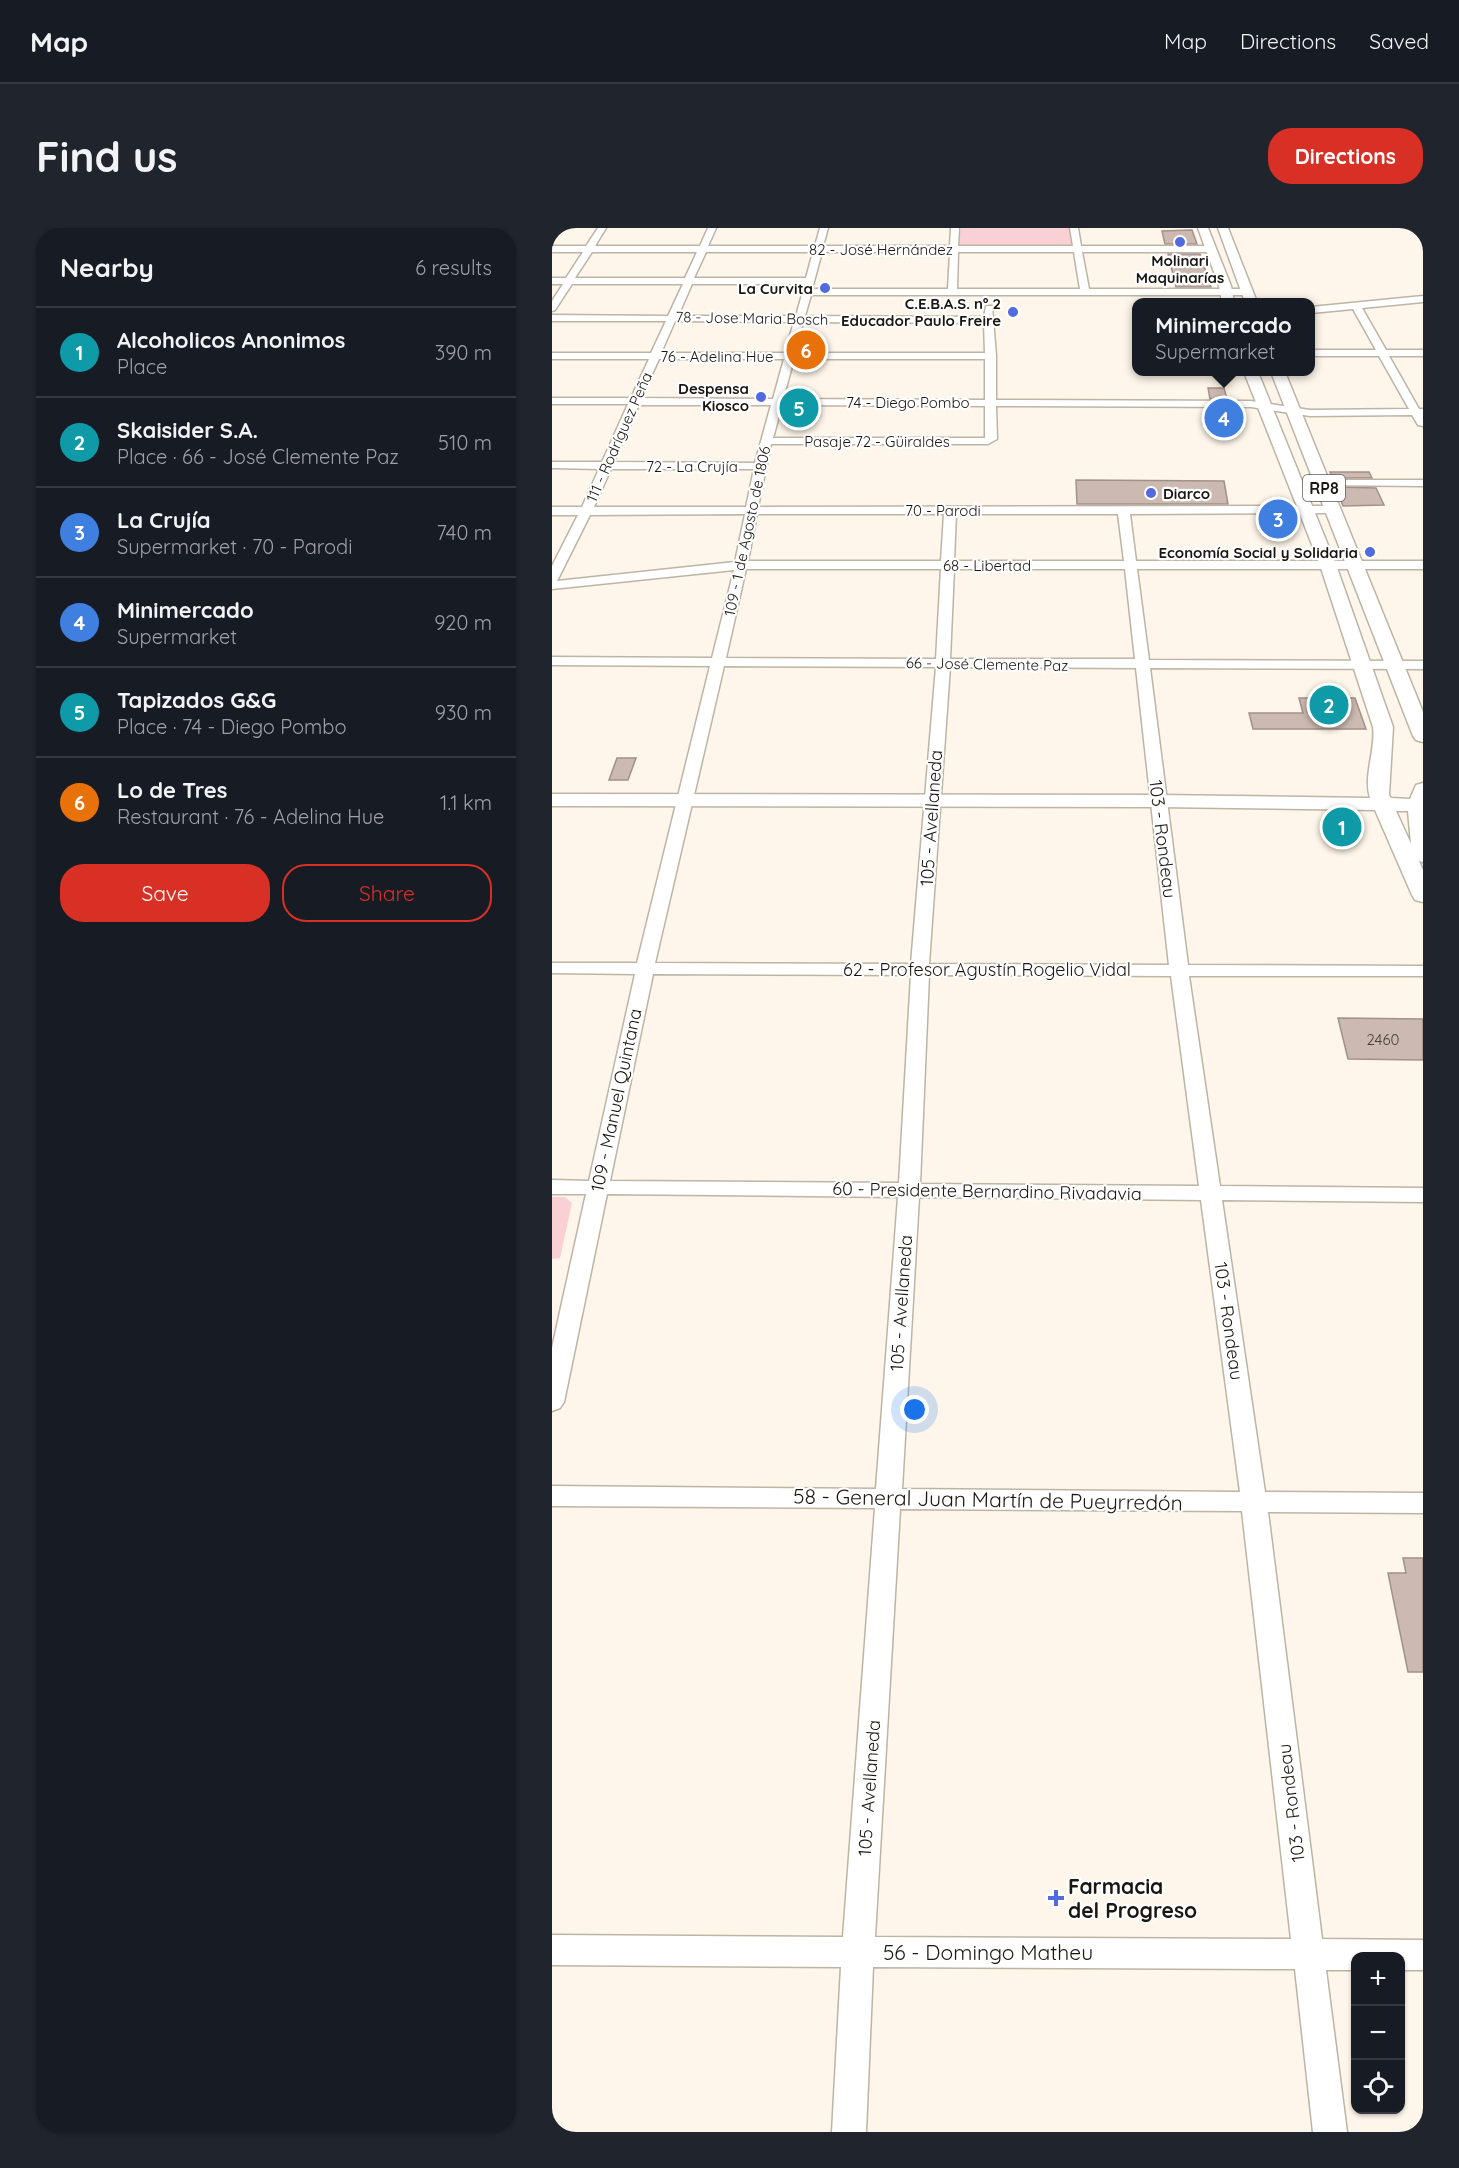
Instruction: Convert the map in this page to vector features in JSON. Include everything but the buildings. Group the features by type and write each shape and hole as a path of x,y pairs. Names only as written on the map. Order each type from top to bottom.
{"main road":[{"path":"1203,228 1227,297"},
{"path":"1223,228 1248,297"},
{"name":"RP8","path":"1252,376 1328,565 1362,665 1384,735 1378,777 1381,800 1423,895"},
{"name":"RP8","path":"1280,376 1423,736"},
{"path":"552,791 686,795 1381,800 1422,797 1423,856"},
{"path":"552,800 686,795"}],"street":[{"path":"552,308 602,228"},
{"name":"111 - Rodríguez Peña","path":"552,579 586,511 712,228"},
{"name":"109 - 1 de Agosto de 1806","path":"686,795 720,662 766,441 824,228"},
{"path":"952,291 955,228"},
{"path":"1074,228 1085,292"},
{"name":"82 - José Hernández","path":"552,249 1211,249"},
{"path":"552,281 809,281"},
{"path":"807,292 1085,292 1248,297"},
{"path":"989,292 991,356 989,403"},
{"path":"1315,310 1423,299"},
{"path":"1356,306 1419,412 1423,426"},
{"name":"78 - Jose Maria Bosch","path":"552,318 989,320"},
{"path":"1315,353 1423,353"},
{"name":"76 - Adelina Hue","path":"552,356 991,356"},
{"name":"74 - Diego Pombo","path":"552,401 1263,405 1294,411 1419,412"},
{"name":"Pasaje 72 - Güiraldes","path":"766,441 988,441 991,439 989,403"},
{"name":"72 - La Crujía","path":"552,465 760,466"},
{"path":"1322,483 1423,483"},
{"name":"105 - Avellaneda","path":"849,2132 858,1951 909,1190 920,968 944,663 950,510"},
{"name":"103 - Rondeau","path":"1124,510 1179,969 1254,1502 1330,2132"},
{"name":"70 - Parodi","path":"552,511 1333,510"},
{"name":"68 - Libertad","path":"552,585 741,565 1423,565"},
{"name":"66 - José Clemente Paz","path":"552,661 1423,665"},
{"name":"109 - Manuel Quintana","path":"552,1402 645,969 686,795"},
{"name":"62 - Profesor Agustín Rogelio Vidal","path":"552,968 1423,971"},
{"name":"60 - Presidente Bernardino Rivadavia","path":"552,1187 1423,1195"},
{"name":"58 - General Juan Martín de Pueyrredón","path":"552,1496 1423,1503"},
{"name":"56 - Domingo Matheu","path":"552,1950 1423,1955"}],"shaded area":[{"path":"961,228 1069,228 1072,248 958,247"},
{"path":"552,1197 565,1197 572,1203 560,1258 552,1259"}],"place":[{"name":"Molinari Maquinarías","path":"1180,242"},
{"name":"La Curvita","path":"825,288"},
{"name":"C.E.B.A.S. nº 2 Educador Paulo Freire","path":"1013,312"},
{"name":"Lo de Tres","path":"806,350"},
{"name":"Despensa Kiosco","path":"761,397"},
{"name":"Tapizados G&G","path":"799,408"},
{"name":"Minimercado","path":"1224,418"},
{"name":"Diarco","path":"1151,493"},
{"name":"La Crujía","path":"1278,519"},
{"name":"Economía Social y Solidaria","path":"1370,552"},
{"name":"Skaisider S.A.","path":"1329,705"},
{"name":"Alcoholicos Anonimos","path":"1342,827"},
{"name":"Farmacia del Progreso","path":"1056,1898"}]}
